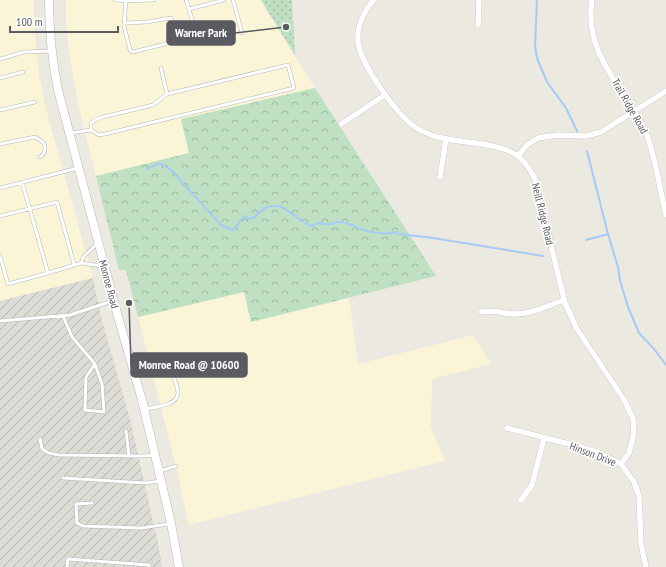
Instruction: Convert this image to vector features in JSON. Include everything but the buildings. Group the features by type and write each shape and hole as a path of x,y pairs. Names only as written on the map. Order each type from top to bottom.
{"main road":[{"name":"Monroe Road","path":"49,0 52,51 58,90 68,133 145,409 160,471 179,567"}],"street":[{"name":"Neill Ridge Road","path":"374,0 363,15 358,35 358,42 361,55 385,95 398,113 411,124 428,134 446,139 491,146 511,152 518,156 531,172 538,187 564,300 575,325 623,398 632,416 634,423 634,437 628,453 621,464"},
{"path":"478,25 479,0"},
{"name":"Trail Ridge Road","path":"592,0 590,16 591,30 598,52 647,135 666,215"},
{"path":"518,156 527,145 538,138 557,135 577,137 593,135 666,91"},
{"path":"341,124 385,95"},
{"path":"440,177 446,139"},
{"path":"482,312 495,310 515,314 524,313 564,300"},
{"name":"Hinson Drive","path":"507,428 599,453 621,464 634,482 639,496 641,544 646,567"},
{"path":"521,500 532,485 544,438"}],"lane":[{"path":"115,0 154,0"},
{"path":"125,1 124,23 130,50 133,52 193,37 196,32 186,0"},
{"path":"189,9 224,0"},
{"path":"234,0 242,33"},
{"path":"124,23 147,22 171,18 177,41"},
{"path":"0,59 24,52 52,51"},
{"path":"68,133 91,130 99,135 105,134 294,88 288,65 168,94 153,105 95,120 91,123 91,130"},
{"path":"161,68 168,94"},
{"path":"0,78 23,72"},
{"path":"0,110 35,102"},
{"path":"0,144 35,137 44,143 46,148 43,156 40,157"},
{"path":"0,188 78,168"},
{"path":"22,182 48,273"},
{"path":"0,216 57,202 74,264"},
{"path":"80,263 84,256 98,243"},
{"path":"0,256 8,284 74,264 80,263 105,267"},
{"path":"0,321 70,315 114,300"},
{"path":"63,316 72,337 95,364 102,384 104,412 85,410 86,377 95,364"},
{"path":"168,359 172,370"},
{"path":"145,409 171,403 175,400 178,393 173,374"},
{"path":"126,431 129,456"},
{"path":"40,439 42,448 49,453 59,455 129,456 156,454"},
{"path":"160,471 176,466"},
{"path":"63,478 144,483 162,481"},
{"path":"92,503 76,504 77,523 83,526 141,528 171,523"},
{"path":"67,567 68,559 149,565 149,567"}],"shaded area":[{"path":"0,0 34,0 34,19 39,75 47,113 93,278 0,301"},
{"path":"66,0 260,0 315,88 182,119 189,153 96,176 78,103 70,59 66,23"},
{"path":"93,278 101,317 130,419 162,567 0,567 0,301"},
{"path":"244,292 251,322 349,298 358,364 473,335 491,364 432,379 431,427 445,461 189,525 138,317"}],"green space":[{"path":"261,0 292,0 295,55"},
{"path":"315,88 436,276 251,322 244,292 138,317 126,270 119,270 96,176 189,153 181,119"}],"waterway":[{"path":"537,0 535,45 537,58 547,82 566,108 577,131"},
{"path":"587,151 628,307 639,333 666,365"},
{"path":"147,169 157,164 168,168 221,225 232,230 243,217 245,216 249,219 255,217 264,209 277,206 311,226 319,223 329,224 341,222 374,232 396,232 399,234 543,256"},
{"path":"586,240 608,234"}],"place":[{"name":"Warner Park","path":"286,27"},
{"name":"Monroe Road @ 10600","path":"129,303"}]}
